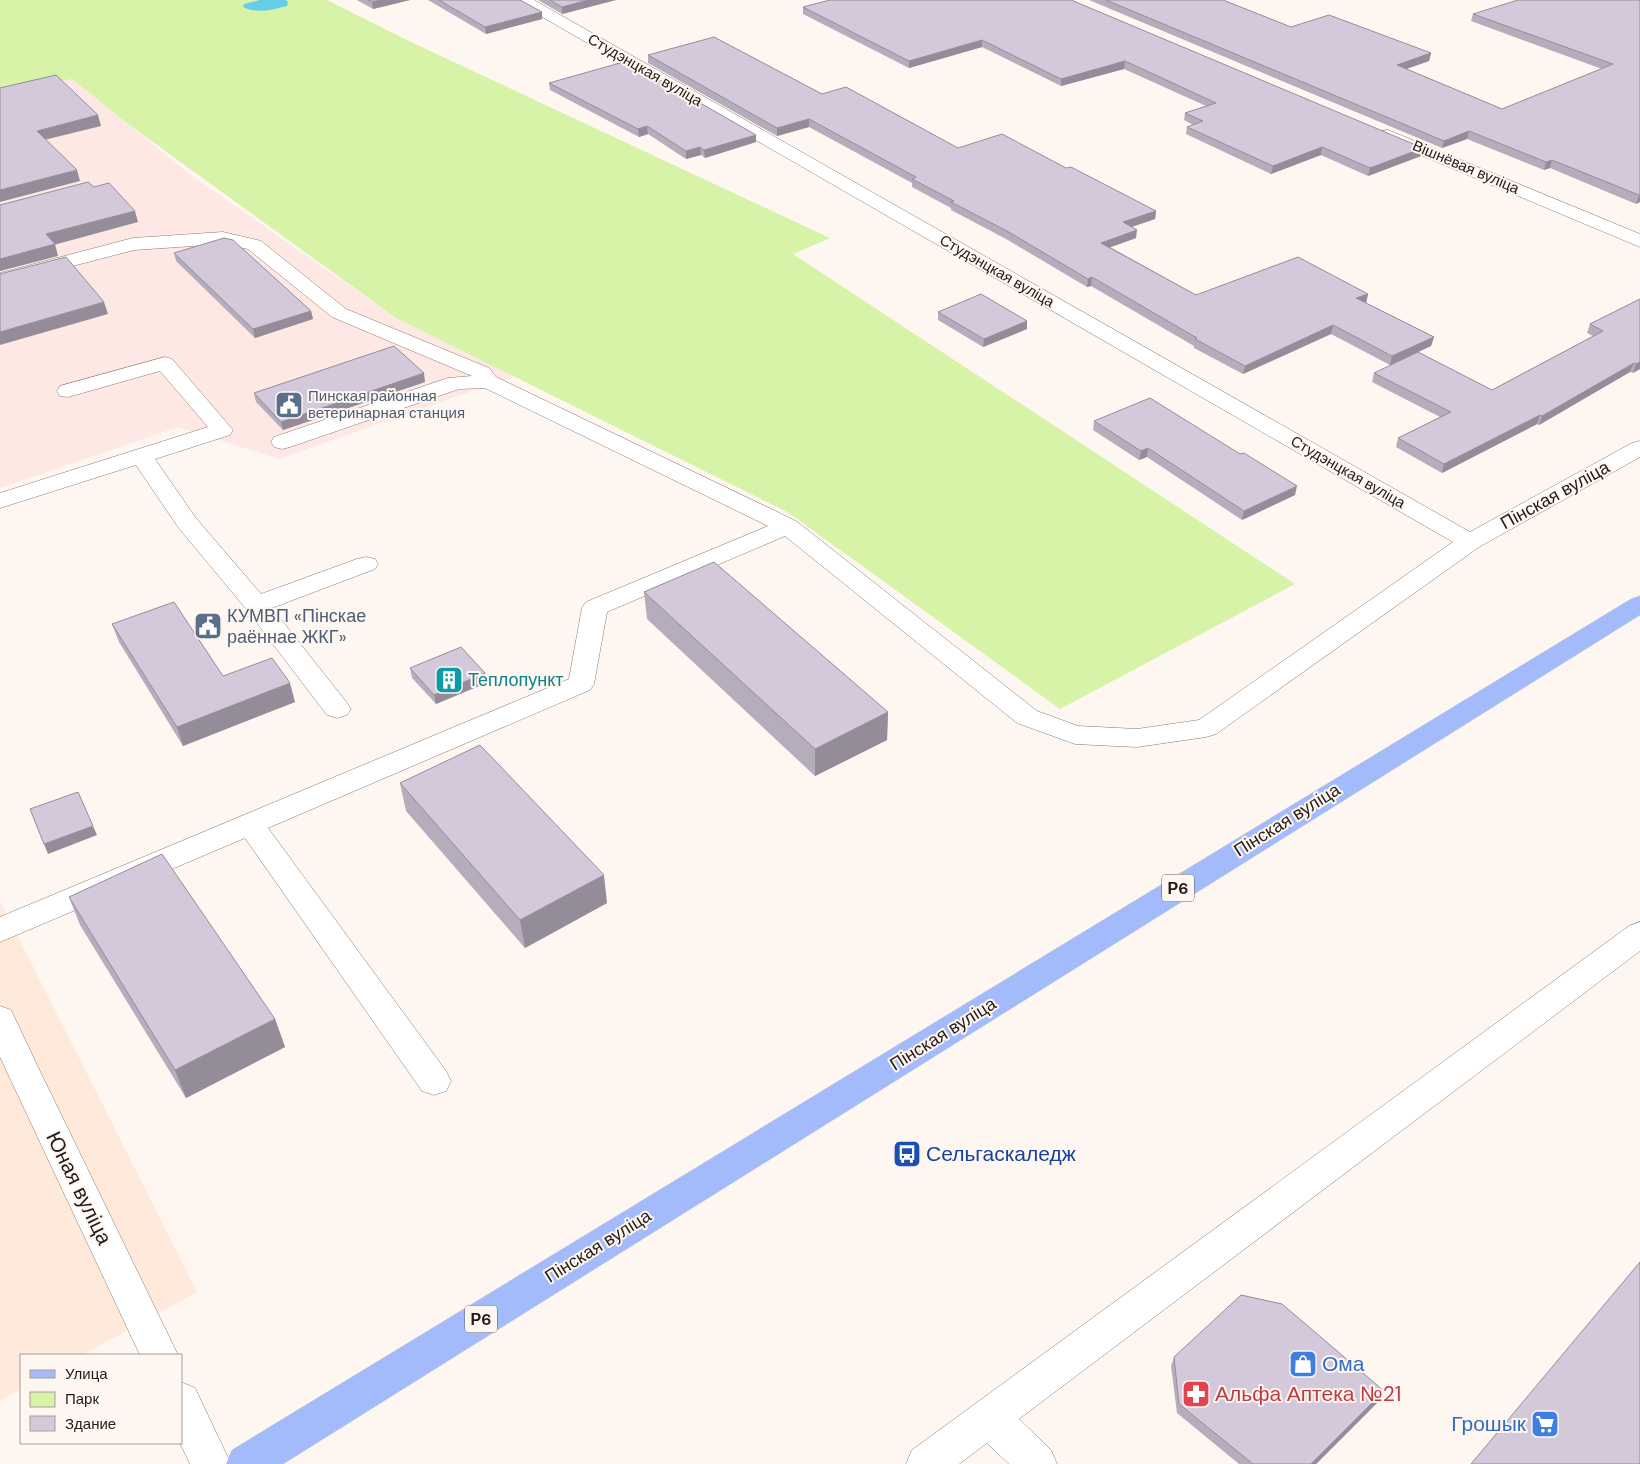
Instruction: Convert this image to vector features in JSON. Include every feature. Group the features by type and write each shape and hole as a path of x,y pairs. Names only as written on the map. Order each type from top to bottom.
{"main road":[{"name":"Пінская вуліца","path":"246,1464 1640,604"}],"street":[{"name":"Студэнцкая вуліца","path":"523,0 1470,542"},
{"name":"Вішнёвая вуліца","path":"1374,128 1640,241"},
{"path":"0,279 133,244 223,238 254,245 339,313 482,372 488,381"},
{"path":"0,501 222,430 166,363 68,391"},
{"path":"282,442 456,382 488,381 788,526"},
{"name":"Пінская вуліца","path":"788,526 1027,717 1075,735 1137,738 1206,728 1470,542 1640,448"},
{"path":"142,457 186,522 256,605 337,709"},
{"path":"0,930 581,684 595,608 788,526"},
{"path":"256,605 366,564"},
{"path":"250,824 434,1080"},
{"path":"926,1464 1640,934"},
{"name":"Юная вуліца","path":"0,1019 9,1067 158,1354"},
{"path":"182,1403 211,1464"},
{"path":"989,1417 1037,1464"}],"shaded area":[{"path":"72,79 191,175 396,318 515,376 279,459 178,427 0,488 0,92"},
{"path":"0,901 197,1292 84,1354 20,1354 20,1390 0,1401"}],"green space":[{"path":"0,0 327,0 413,43 830,238 793,254 1295,584 1060,709 789,513 396,318 128,124 72,79 0,92"}],"water":[{"path":"260,0 286,0 288,2 287,6 265,11 243,7 244,4"}],"building":[{"path":"439,0 520,0 542,12 485,27"},
{"path":"550,0 588,0 562,7"},
{"path":"830,0 1071,0 1423,148 1370,168 1322,147 1273,166 1187,127 1203,121 1185,113 1216,103 1125,61 1061,79 982,40 909,61 803,7"},
{"path":"1106,0 1223,0 1291,27 1329,15 1431,53 1397,65 1502,109 1613,64 1473,14 1518,0 1640,0 1640,195 1552,160 1546,162 1469,131 1444,141"},
{"path":"714,37 822,94 846,87 958,148 1002,134 1066,168 1071,167 1156,211 1123,222 1137,230 1101,243 1196,295 1298,257 1368,294 1356,298 1434,337 1392,356 1333,325 1245,366 1195,339 1197,338 1092,277 1088,279 1007,231 912,179 916,177 809,119 777,128 648,55"},
{"path":"627,61 756,135 704,150 700,147 686,151 647,126 638,129 549,83"},
{"path":"56,75 98,115 37,131 77,170 0,190 0,88"},
{"path":"88,182 94,187 109,183 135,211 46,234 55,244 0,259 0,205"},
{"path":"224,238 233,240 311,311 253,329 174,253"},
{"path":"66,257 104,302 0,332 0,274"},
{"path":"981,294 1027,321 984,339 938,312"},
{"path":"1640,299 1640,362 1634,363 1542,416 1540,415 1444,464 1398,438 1451,412 1374,373 1418,352 1492,390 1603,331 1590,324"},
{"path":"394,346 424,373 281,422 254,393"},
{"path":"1150,398 1240,454 1244,453 1297,486 1244,511 1148,448 1141,451 1094,421"},
{"path":"714,562 888,712 815,749 644,592"},
{"path":"174,602 223,676 272,658 290,683 177,727 112,624"},
{"name":"Теплопункт","path":"461,647 485,673 434,695 410,668"},
{"path":"480,745 604,875 520,920 400,783"},
{"path":"78,792 93,826 44,844 30,809"},
{"path":"162,854 275,1019 175,1070 69,897"},
{"path":"1640,1262 1640,1464 1471,1464"},
{"path":"1241,1295 1282,1304 1384,1391 1311,1464 1253,1464 1179,1404 1174,1357"}],"place":[{"name":"Пинская районная ветеринарная станция","path":"289,405"},
{"name":"КУМВП «Пінскае раённае ЖКГ»","path":"208,626"},
{"name":"Теплопункт","path":"449,680"},
{"name":"Сельгаскаледж","path":"907,1154"},
{"name":"Ома","path":"1303,1364"},
{"name":"Альфа Аптека №21","path":"1196,1394"},
{"name":"Грошык","path":"1545,1424"}]}
